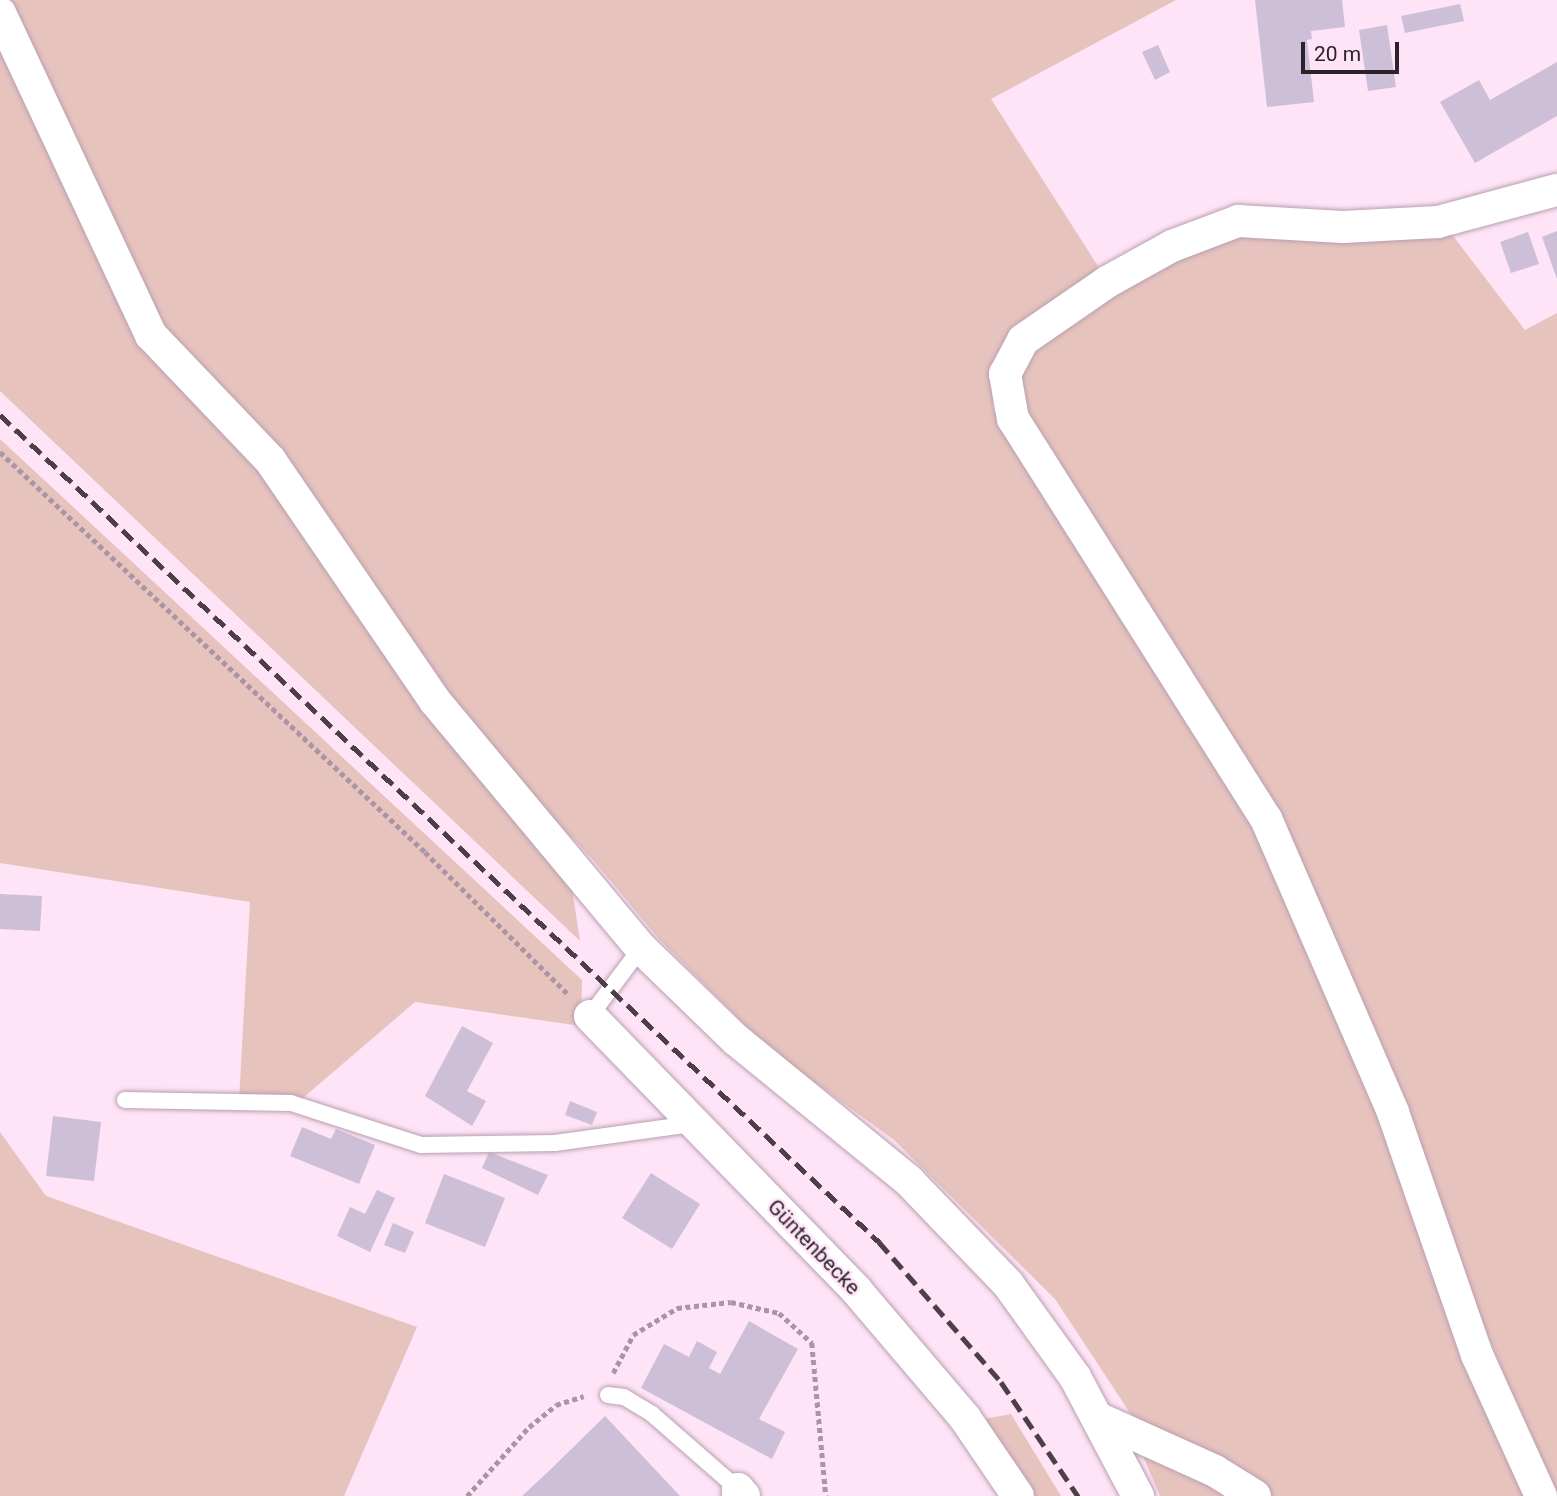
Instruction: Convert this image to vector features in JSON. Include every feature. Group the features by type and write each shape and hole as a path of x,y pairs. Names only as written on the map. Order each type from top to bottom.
{"street":[{"path":"0,13 151,335 270,460 435,701 641,948 735,1039 923,1195 1008,1284 1100,1419 1138,1496"},
{"path":"1541,1496 1477,1355 1393,1112 1266,819 1013,419 1005,374 1015,350 1107,282 1172,246 1238,221 1343,227 1438,222 1557,190"},
{"name":"Güntenbecke","path":"590,1016 857,1291 965,1418 1018,1496"},
{"path":"1100,1419 1215,1471 1255,1496"}],"lane":[{"path":"590,1016 641,948"},
{"path":"125,1100 291,1103 421,1144 555,1143 692,1124"},
{"path":"608,1395 624,1396 652,1415 740,1494"}],"path":[{"path":"0,452 425,852 590,1016"},
{"path":"467,1496 529,1427 556,1405 592,1393 608,1395 633,1335 667,1312 703,1301 779,1313 812,1343 826,1496"}],"shaded area":[{"path":"0,0 1176,0 991,99 1105,277 992,376 993,409 1258,824 1534,1496 1265,1496 1162,1439 1130,1413 1055,1299 894,1140 769,1049 659,939 594,861 440,698 155,332"},
{"path":"0,28 148,340 265,466 571,882 580,941 0,391"},
{"path":"1237,226 1447,228 1525,330 1557,313 1557,1496 1552,1496 1331,942 1017,402 1018,365 1031,342"},
{"path":"0,439 582,980 581,1026 415,1002 297,1103 239,1100 250,902 0,863"},
{"path":"0,1132 46,1196 417,1327 344,1496 0,1496"},
{"path":"1011,1414 1061,1496 1029,1496 984,1419"},
{"path":"1140,1449 1241,1496 1160,1496"}],"building":[{"path":"1255,0 1342,0 1345,27 1311,31 1312,39 1307,40 1314,102 1267,107"},
{"path":"1460,4 1464,21 1405,33 1401,16"},
{"path":"1387,25 1396,87 1368,91 1359,30"},
{"path":"1158,45 1170,72 1155,80 1142,52"},
{"path":"1557,62 1557,116 1475,163 1440,102 1479,80 1490,100"},
{"path":"1557,231 1557,279 1542,237"},
{"path":"1528,232 1539,264 1511,273 1500,242"},
{"path":"0,894 42,896 40,931 0,929"},
{"path":"462,1026 493,1043 467,1091 486,1101 472,1126 425,1096"},
{"path":"570,1101 597,1112 592,1125 565,1115"},
{"path":"53,1116 101,1122 94,1181 46,1176"},
{"path":"302,1127 331,1139 336,1129 375,1145 359,1184 290,1156"},
{"path":"489,1152 548,1175 538,1195 482,1168"},
{"path":"651,1173 700,1204 672,1249 622,1218"},
{"path":"444,1174 505,1198 485,1247 425,1223"},
{"path":"377,1190 395,1198 370,1252 337,1236 350,1207 365,1214"},
{"path":"393,1223 414,1232 405,1253 384,1245"},
{"path":"749,1321 798,1349 759,1419 785,1432 772,1459 641,1388 664,1344 689,1357 697,1341 717,1352 709,1368 720,1374"},
{"path":"605,1416 680,1496 522,1496 550,1470"}],"railway":[{"path":"0,415 879,1242 1001,1382 1078,1496"}]}
